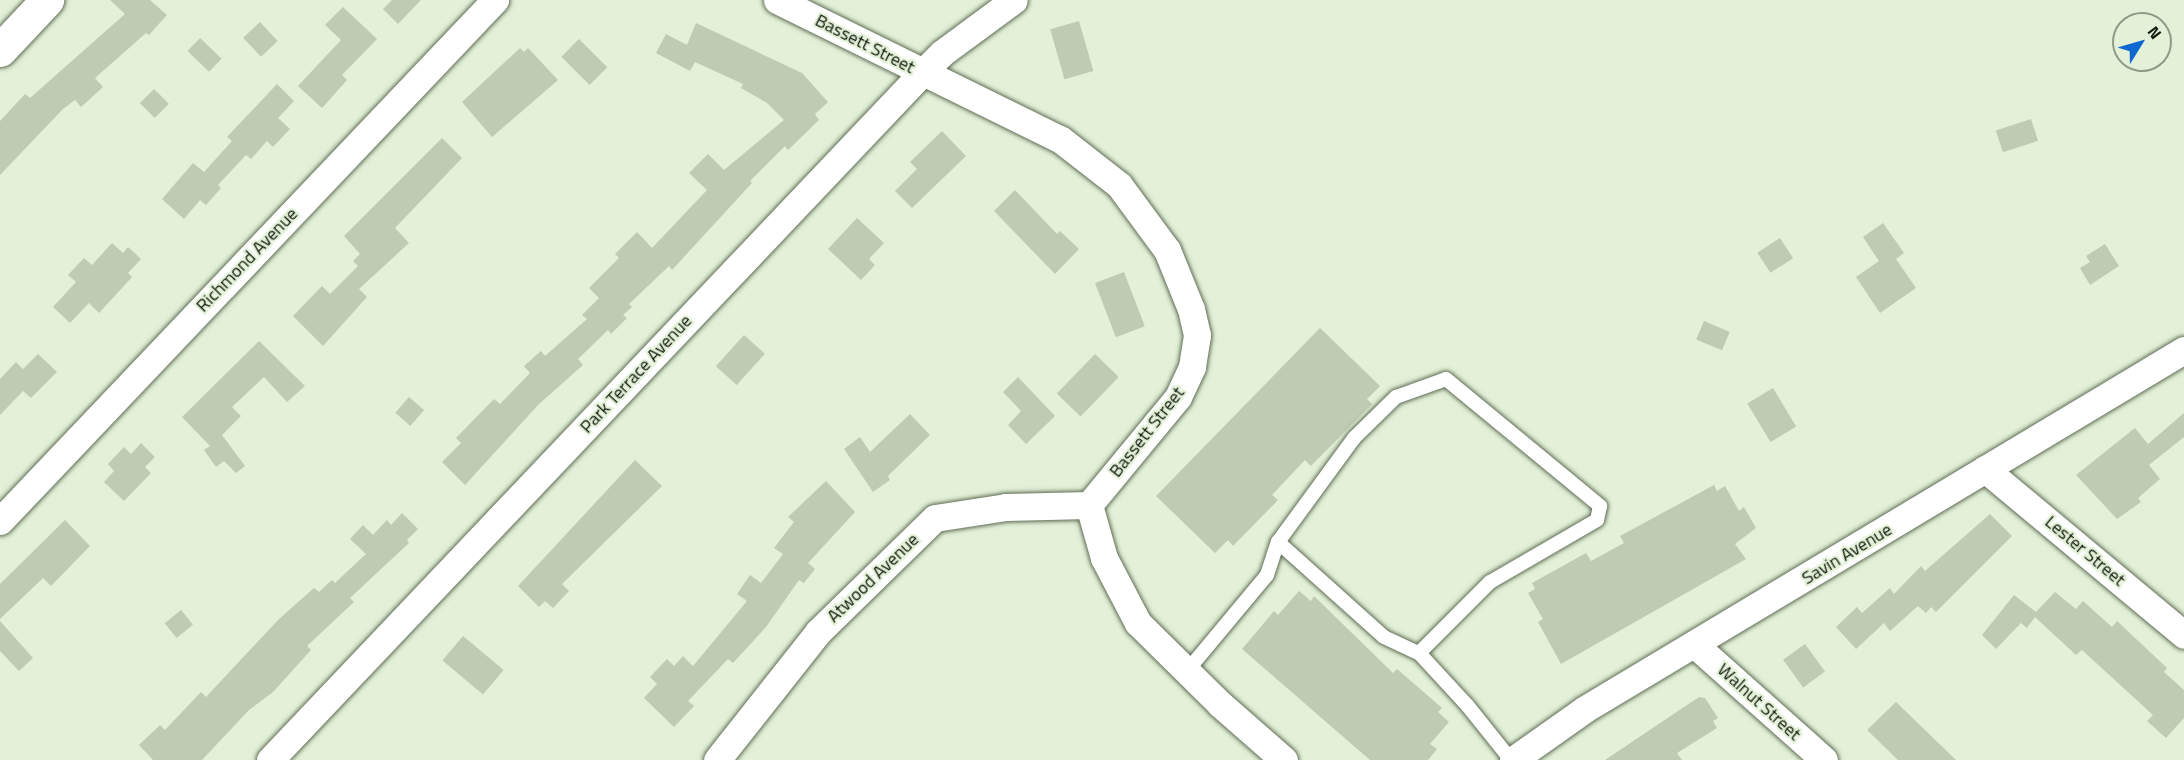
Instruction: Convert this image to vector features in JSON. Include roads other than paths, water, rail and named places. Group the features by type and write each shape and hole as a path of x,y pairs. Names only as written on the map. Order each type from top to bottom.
{"street":[{"path":"0,50 47,0"},
{"name":"Richmond Avenue","path":"0,521 495,0"},
{"name":"Bassett Street","path":"777,0 1060,139 1096,164 1146,218 1181,279 1197,335 1188,379 1089,505"},
{"name":"Park Terrace Avenue","path":"270,760 922,73 942,53 1014,0"},
{"name":"Savin Avenue","path":"1512,760 1547,733 2184,350"},
{"name":"Lester Street","path":"1984,469 2184,635"},
{"path":"1089,505 1104,558 1138,623 1284,760"},
{"name":"Atwood Avenue","path":"717,760 818,632 935,518 1006,507 1089,505"},
{"name":"Walnut Street","path":"1694,644 1824,760"}],"lane":[{"path":"1187,671 1268,575 1278,542 1354,438 1396,397 1446,379 1596,500 1600,506 1597,520 1490,582 1419,653"},
{"path":"1278,542 1384,637 1419,653 1467,705 1512,760"}]}
